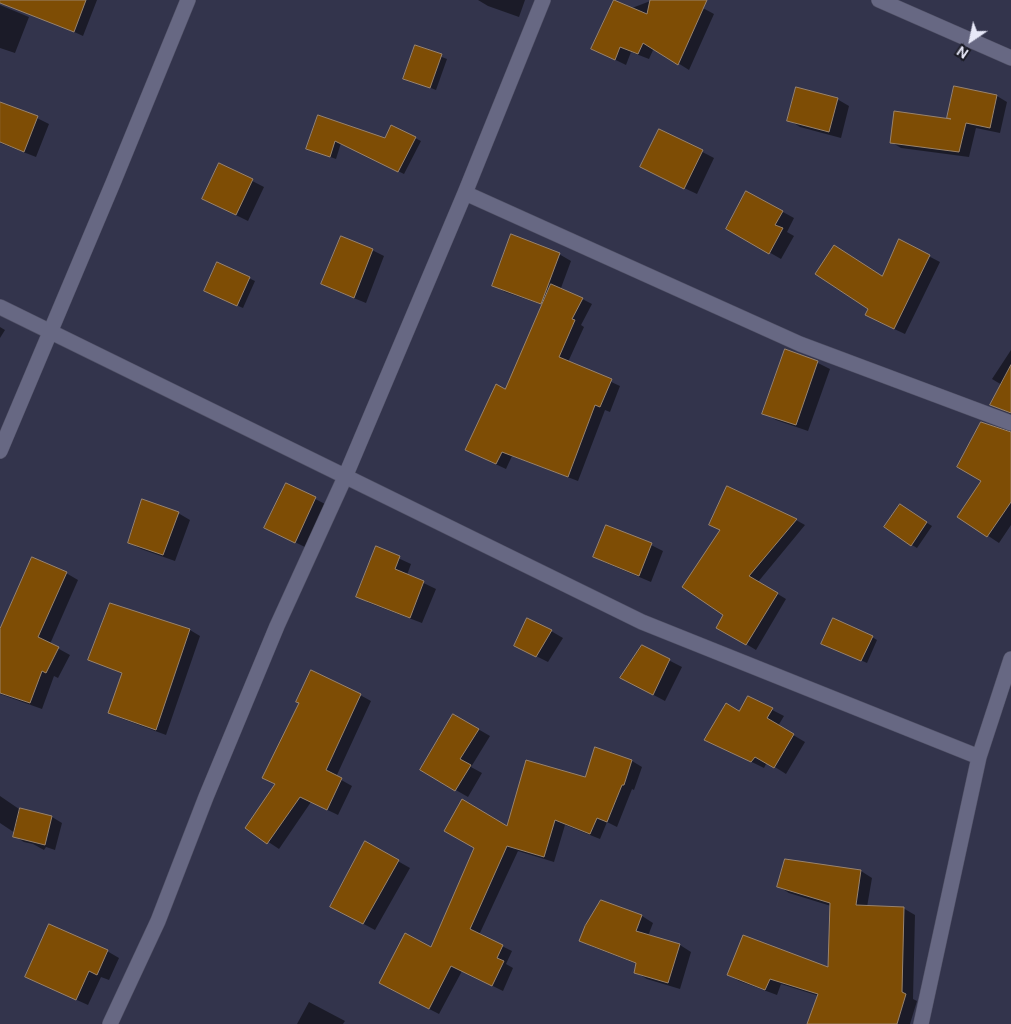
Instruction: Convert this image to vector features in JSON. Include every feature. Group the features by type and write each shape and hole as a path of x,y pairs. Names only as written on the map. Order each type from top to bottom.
{"street":[{"path":"0,451 188,0"},
{"path":"110,1024 158,921 206,797 277,626 345,477 465,194 543,0"},
{"path":"886,1 1011,58"},
{"path":"465,194 800,344 1011,423"},
{"path":"0,307 642,622 979,757"},
{"path":"921,1024 979,757 1011,659"}],"building":[{"path":"0,0 86,0 74,32 0,3"},
{"path":"614,0 647,14 650,0 707,0 678,65 643,43 638,54 620,47 615,60 591,49"},
{"path":"415,45 442,54 430,88 403,79"},
{"path":"954,86 997,95 990,128 966,123 959,152 890,143 894,111 951,119 947,118"},
{"path":"796,87 838,98 829,132 787,121"},
{"path":"0,102 38,116 24,152 0,142"},
{"path":"318,115 385,138 391,125 416,137 398,172 335,141 330,157 306,149"},
{"path":"659,129 703,150 684,189 640,167"},
{"path":"219,163 253,179 236,215 202,199"},
{"path":"746,191 783,211 775,225 783,228 769,254 726,229"},
{"path":"511,234 560,253 541,304 492,286"},
{"path":"341,236 373,249 354,298 321,284"},
{"path":"899,239 930,255 894,329 865,315 868,309 815,274 834,245 882,276"},
{"path":"217,262 250,277 237,306 204,291"},
{"path":"551,284 583,298 572,319 575,320 559,357 612,379 600,407 595,405 568,477 502,452 496,464 465,450 496,384 505,389"},
{"path":"785,349 818,361 796,425 762,414"},
{"path":"1011,365 1011,413 990,405"},
{"path":"981,422 1011,432 1011,502 987,537 957,517 981,481 957,467"},
{"path":"286,483 316,497 295,543 264,528"},
{"path":"727,486 797,519 749,576 778,593 746,645 716,628 723,615 682,587 720,530 709,525"},
{"path":"142,499 179,512 163,555 128,543"},
{"path":"900,504 927,522 911,546 884,527"},
{"path":"606,525 652,543 639,576 593,557"},
{"path":"376,546 400,556 395,569 424,581 410,618 356,597"},
{"path":"32,557 67,572 38,637 59,647 46,673 42,671 30,703 0,693 0,629"},
{"path":"110,603 190,629 156,730 108,713 122,673 88,660"},
{"path":"527,618 552,630 536,657 514,646"},
{"path":"833,618 873,636 861,661 821,644"},
{"path":"642,645 670,659 653,695 620,678"},
{"path":"311,670 361,694 326,770 342,778 327,810 300,797 267,844 245,828 275,784 262,778 299,703 296,702"},
{"path":"748,696 773,708 767,718 794,734 774,768 755,757 751,762 704,740 726,703 739,711"},
{"path":"453,714 479,729 460,759 471,765 455,791 420,770"},
{"path":"595,747 632,760 624,785 622,785 607,822 597,818 590,834 555,820 544,857 507,846 470,929 503,945 497,958 504,961 492,986 451,966 429,1009 379,983 405,933 431,947 474,848 444,831 462,799 507,826 526,760 585,777"},
{"path":"20,808 52,816 45,845 13,837"},
{"path":"365,841 399,860 363,924 330,907"},
{"path":"785,859 861,870 856,905 904,907 902,992 906,994 897,1024 807,1024 818,994 770,979 765,990 727,975 743,935 828,967 830,903 777,887"},
{"path":"601,900 642,915 636,931 680,944 668,983 634,973 636,963 579,941 585,926"},
{"path":"49,924 108,950 97,975 89,971 76,1000 25,977"}]}
